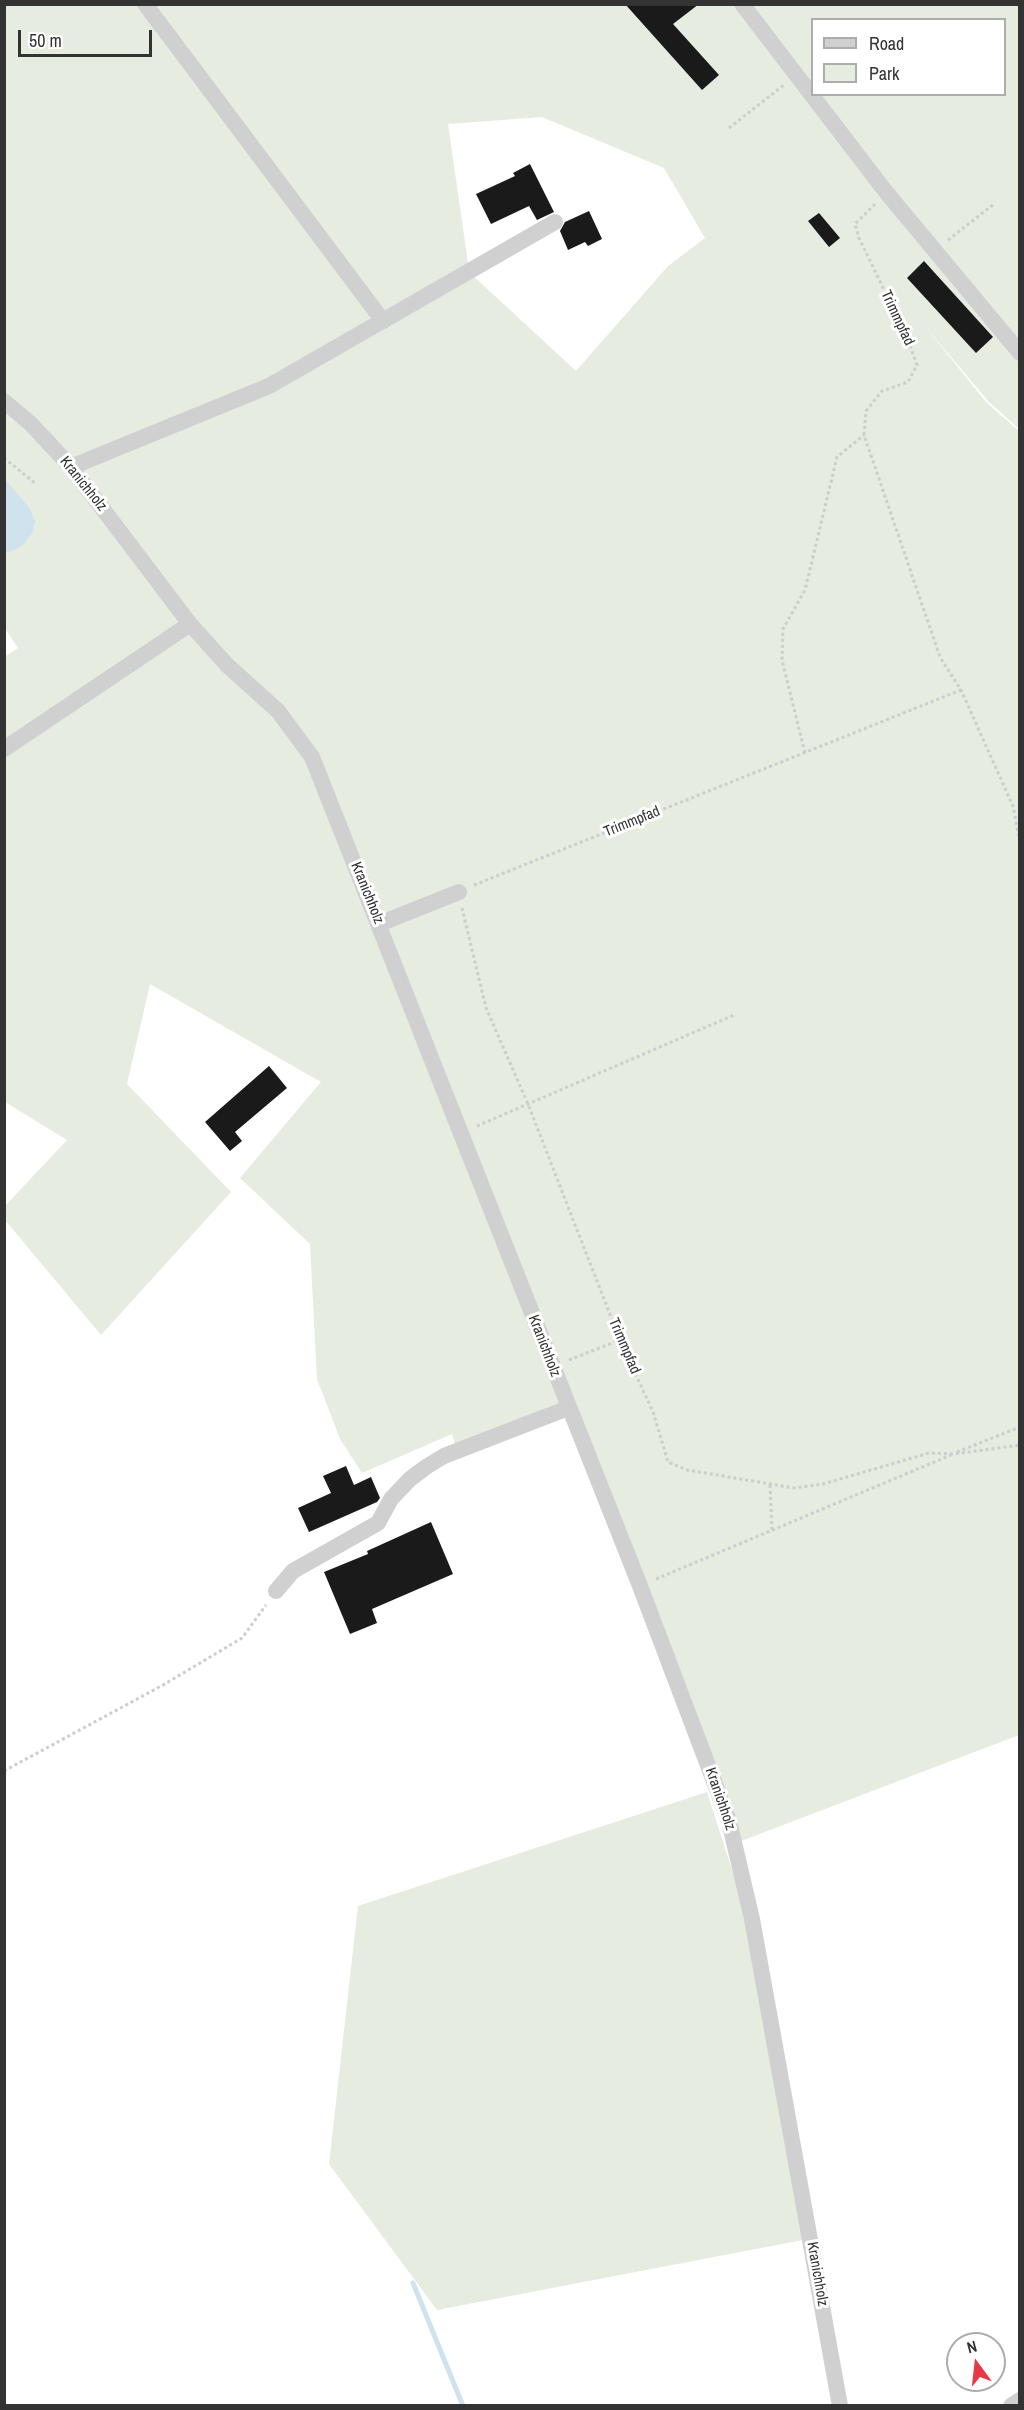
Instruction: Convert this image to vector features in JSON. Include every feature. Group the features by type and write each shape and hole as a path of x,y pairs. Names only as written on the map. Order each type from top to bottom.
{"street":[{"path":"146,4 382,321"},
{"path":"742,4 811,94"},
{"path":"812,96 886,192 1020,353"},
{"path":"71,467 269,386 555,222"},
{"name":"Kranichholz","path":"4,401 31,424 71,467 190,624 227,665 278,711 312,757 640,1586 729,1821 752,1919 840,2406"},
{"path":"4,749 190,624"},
{"path":"379,924 459,892"},
{"path":"276,1592 293,1571 378,1524 391,1499 410,1479 426,1467 444,1456 568,1408"},
{"path":"1011,2406 1020,2400"}],"path":[{"path":"729,129 796,75"},
{"name":"Trimmpfad","path":"864,435 866,411 882,391 908,382 917,365 907,336 859,238 855,224 886,192"},
{"path":"935,251 994,204"},
{"path":"806,753 782,660 783,629 805,590 837,457 864,435 940,657 962,690 1013,806 1020,843"},
{"path":"4,458 35,483"},
{"name":"Trimmpfad","path":"962,690 459,892 486,1008 528,1104 620,1340 653,1412 668,1461 687,1470 794,1488 823,1484 929,1453 954,1454 1020,1445"},
{"path":"461,1133 734,1015"},
{"path":"552,1367 620,1340"},
{"path":"640,1586 1020,1427"},
{"path":"770,1485 772,1530"},
{"path":"4,1770 163,1685 242,1638 276,1592"}],"green space":[{"path":"5,5 143,5 381,323 470,273 576,371 668,266 705,238 664,168 542,117 448,124 469,270 383,319 147,5 1019,5 1019,429 989,402 924,325 986,402 1019,431 1019,1735 736,1843 570,1398 455,1445 452,1434 362,1473 340,1439 317,1379 310,1244 240,1178 321,1082 150,984 127,1084 231,1192 101,1335 5,1220 4,1207 67,1140 5,1102 4,657 18,648 4,627"},
{"path":"707,1792 748,1920 808,2239 437,2310 329,2164 358,1906"}],"water":[{"path":"5,479 30,509 35,521 33,532 25,543 5,553"}],"building":[{"path":"625,4 699,4 673,24 719,75 702,90"},
{"path":"530,164 554,212 537,220 529,206 491,224 476,194 515,176 513,173"},
{"path":"589,211 602,239 588,246 585,242 568,250 560,231 565,222"},
{"path":"819,213 840,238 829,247 808,221"},
{"path":"924,261 993,337 976,353 907,278"},
{"path":"269,1066 287,1088 235,1132 242,1141 230,1151 205,1122"},
{"path":"346,1466 354,1485 371,1477 380,1498 377,1502 309,1532 298,1508 331,1493 323,1476"},
{"path":"431,1522 453,1574 372,1609 377,1623 350,1634 324,1572 368,1554 367,1551"}],"waterway":[{"path":"413,2283 463,2406"}]}
